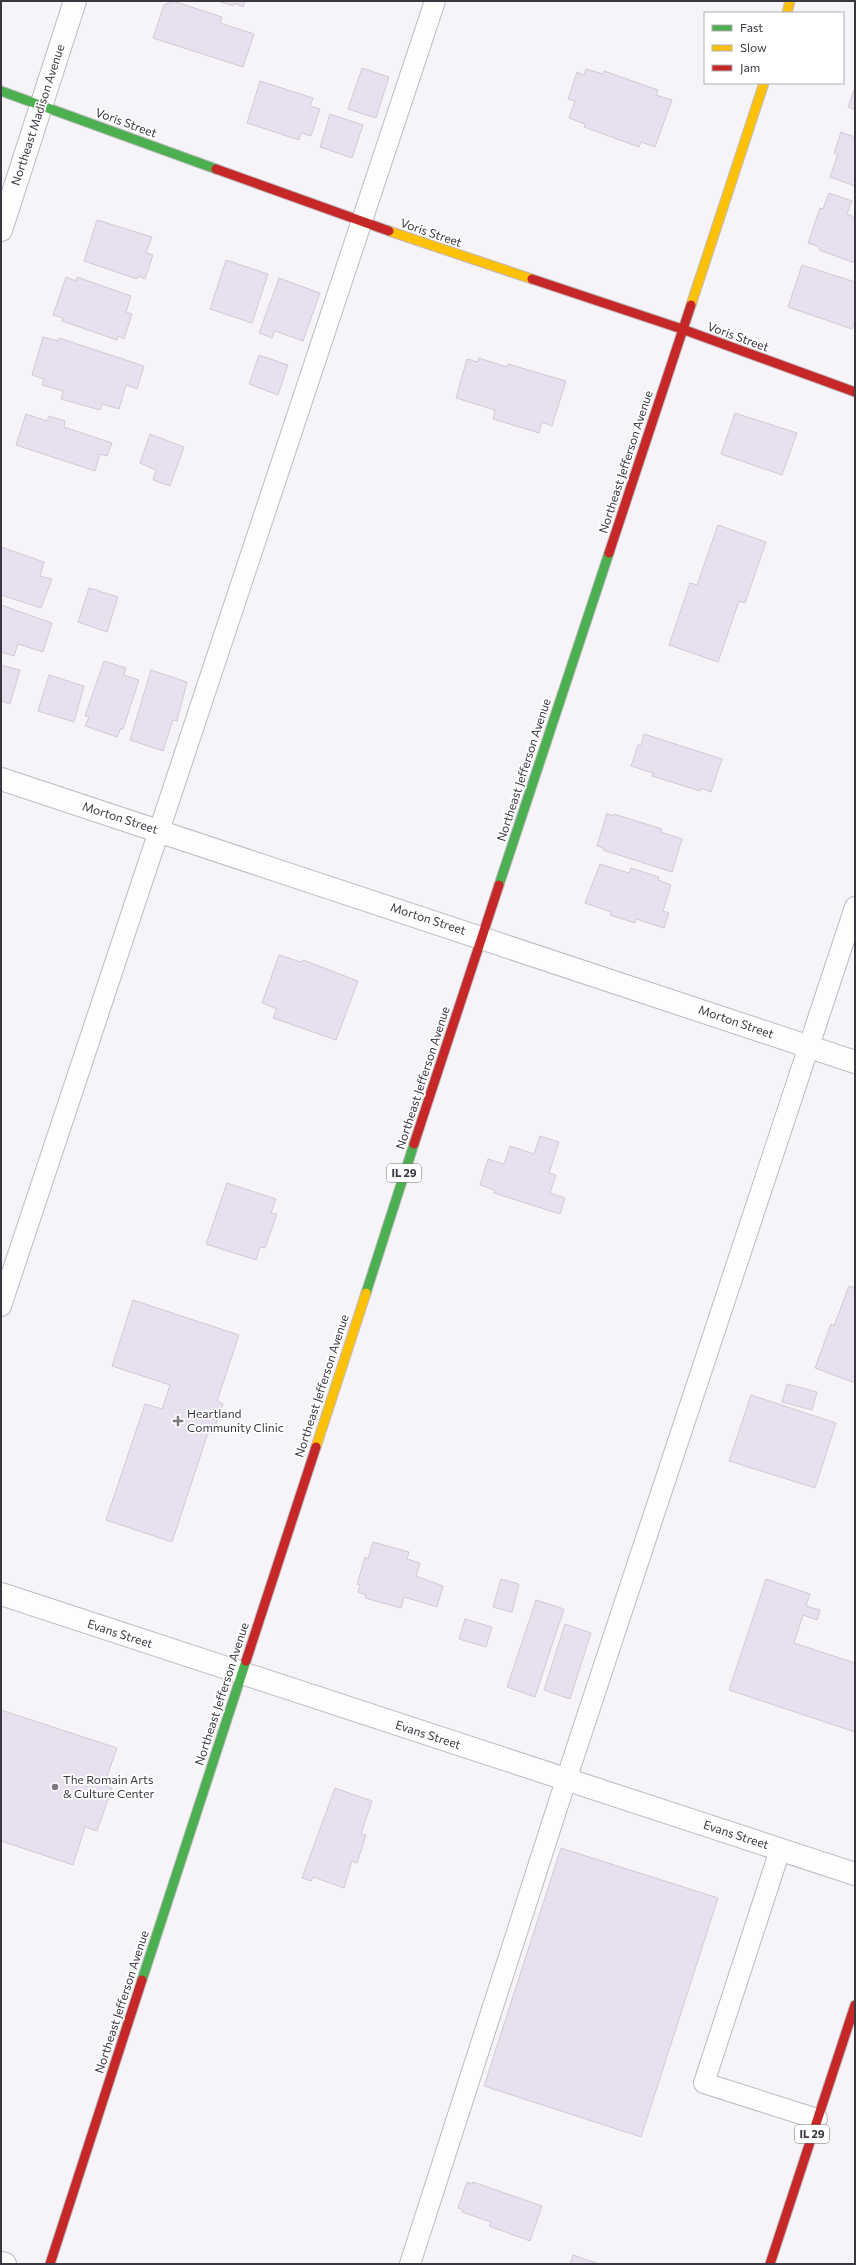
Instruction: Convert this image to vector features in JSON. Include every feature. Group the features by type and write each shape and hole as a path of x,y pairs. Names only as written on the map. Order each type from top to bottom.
{"main road":[{"path":"786,12 790,1"},
{"name":"Northeast Jefferson Avenue","path":"50,2264 482,936 764,84"},
{"name":"Voris Street","path":"1,91 362,222 682,329 855,392"},
{"name":"IL 29","path":"770,2264 855,2004"}],"street":[{"name":"Northeast Madison Avenue","path":"1,230 75,1"},
{"name":"Morton Street","path":"1,779 482,936 855,1062"},
{"name":"Evans Street","path":"1,1594 241,1674 855,1874"},
{"path":"1,2262 6,2264"}],"lane":[{"path":"1,1306 435,1"},
{"path":"410,2264 566,1780 855,907"},
{"path":"780,1850 704,2083 817,2119"}],"building":[{"path":"173,1 222,17 220,23 254,34 243,67 153,38 164,5"},
{"path":"218,1 245,1 243,7 234,3 233,6"},
{"path":"362,68 389,77 376,118 348,109"},
{"path":"586,69 603,74 604,71 658,90 656,95 672,100 655,147 641,142 639,147 584,127 585,124 569,118 575,101 568,99 577,72 584,75"},
{"path":"260,81 313,98 310,106 320,109 311,136 301,133 299,140 247,123"},
{"path":"855,87 855,110 848,107"},
{"path":"330,114 363,125 352,158 320,147"},
{"path":"841,132 855,137 855,186 830,177 838,154 834,153"},
{"path":"829,193 852,201 847,214 855,217 855,263 819,250 819,247 808,243 820,208 823,209"},
{"path":"97,220 152,237 146,253 153,255 145,279 138,276 137,279 84,261"},
{"path":"226,260 268,274 252,323 210,309"},
{"path":"802,265 855,282 855,321 852,329 788,307"},
{"path":"66,277 76,281 77,277 131,296 126,312 132,314 124,339 118,336 117,340 62,321 63,318 53,315"},
{"path":"279,278 320,293 303,341 275,331 272,338 259,333"},
{"path":"43,337 58,341 59,338 144,366 137,389 126,385 119,409 102,404 100,410 61,399 63,391 42,385 44,379 32,375"},
{"path":"259,355 288,365 278,395 249,384"},
{"path":"479,358 507,367 508,364 566,381 552,426 542,422 539,433 493,419 495,410 456,398 467,359 478,362"},
{"path":"735,413 797,433 782,475 721,454"},
{"path":"26,414 47,421 49,416 65,421 64,427 112,443 107,456 100,454 95,471 16,445"},
{"path":"150,434 184,447 170,486 153,480 156,470 140,463"},
{"path":"718,525 766,542 745,603 739,601 718,662 669,645 690,583 697,585"},
{"path":"1,547 44,562 40,576 52,579 41,608 1,595"},
{"path":"89,588 118,597 107,632 78,622"},
{"path":"1,605 52,623 43,652 18,644 14,656 1,652"},
{"path":"104,661 126,668 124,675 139,680 123,729 121,728 117,737 85,726 89,717 85,716"},
{"path":"1,665 20,670 10,704 1,701"},
{"path":"151,670 187,682 177,721 173,720 163,751 130,740"},
{"path":"49,675 84,686 74,722 38,711"},
{"path":"644,734 722,759 711,792 701,788 700,791 652,776 653,773 631,766 638,745 641,745"},
{"path":"607,813 613,816 614,814 662,829 661,832 682,839 672,872 603,850 603,848 597,846"},
{"path":"600,864 629,873 631,868 659,877 658,880 671,885 663,911 669,913 664,928 636,919 635,923 610,915 611,912 585,903"},
{"path":"279,955 301,962 303,960 358,981 336,1040 273,1018 277,1009 262,1003"},
{"path":"540,1136 559,1142 549,1173 556,1175 550,1193 565,1198 560,1214 494,1193 494,1190 480,1185 488,1159 504,1164 510,1146 534,1154"},
{"path":"227,1183 276,1199 271,1213 277,1214 265,1248 260,1247 256,1260 206,1244"},
{"path":"849,1286 855,1288 855,1383 815,1368 831,1324 834,1326"},
{"name":"Heartland Community Clinic","path":"133,1300 239,1335 217,1401 223,1404 213,1434 208,1433 172,1542 106,1520 145,1404 162,1409 170,1385 112,1366"},
{"path":"787,1384 817,1392 812,1410 782,1402"},
{"path":"751,1395 836,1423 815,1488 729,1461"},
{"path":"373,1542 409,1552 407,1559 420,1563 416,1576 443,1586 437,1607 404,1597 401,1608 365,1598 366,1595 358,1592 360,1585 357,1584 365,1557 368,1559"},
{"path":"501,1579 519,1584 512,1612 493,1607"},
{"path":"766,1579 810,1594 806,1606 820,1610 817,1620 803,1615 794,1643 855,1663 855,1732 729,1690"},
{"path":"536,1600 564,1609 535,1697 507,1687"},
{"path":"465,1619 492,1627 486,1647 459,1639"},
{"path":"565,1624 591,1633 570,1699 544,1690"},
{"name":"The Romain Arts & Culture Center","path":"1,1710 117,1748 104,1785 112,1788 97,1831 85,1827 73,1865 1,1841"},
{"path":"335,1788 372,1801 361,1834 366,1835 357,1863 352,1861 344,1888 313,1877 311,1881 302,1878"},
{"path":"561,1848 718,1898 641,2137 484,2086"},
{"path":"467,2182 472,2184 473,2182 542,2206 530,2241 489,2226 491,2222 462,2212 463,2210 458,2208"},
{"path":"573,2255 599,2264 570,2264"}],"traffic: fast":[{"path":"1,91 216,169"},
{"path":"499,885 609,553"},
{"path":"366,1293 414,1144"},
{"path":"142,1980 246,1661"}],"traffic: slow":[{"path":"787,12 790,1"},
{"path":"691,305 764,84"},
{"path":"389,231 532,279"},
{"path":"316,1447 366,1293"}],"traffic: jam":[{"path":"216,169 389,231"},
{"path":"532,279 682,329 855,392"},
{"path":"609,553 691,305"},
{"path":"414,1144 499,885"},
{"path":"246,1661 316,1447"},
{"path":"50,2264 142,1980"},
{"path":"770,2264 855,2005"}],"place":[{"name":"Heartland Community Clinic","path":"178,1421"},
{"name":"The Romain Arts & Culture Center","path":"55,1787"}]}
